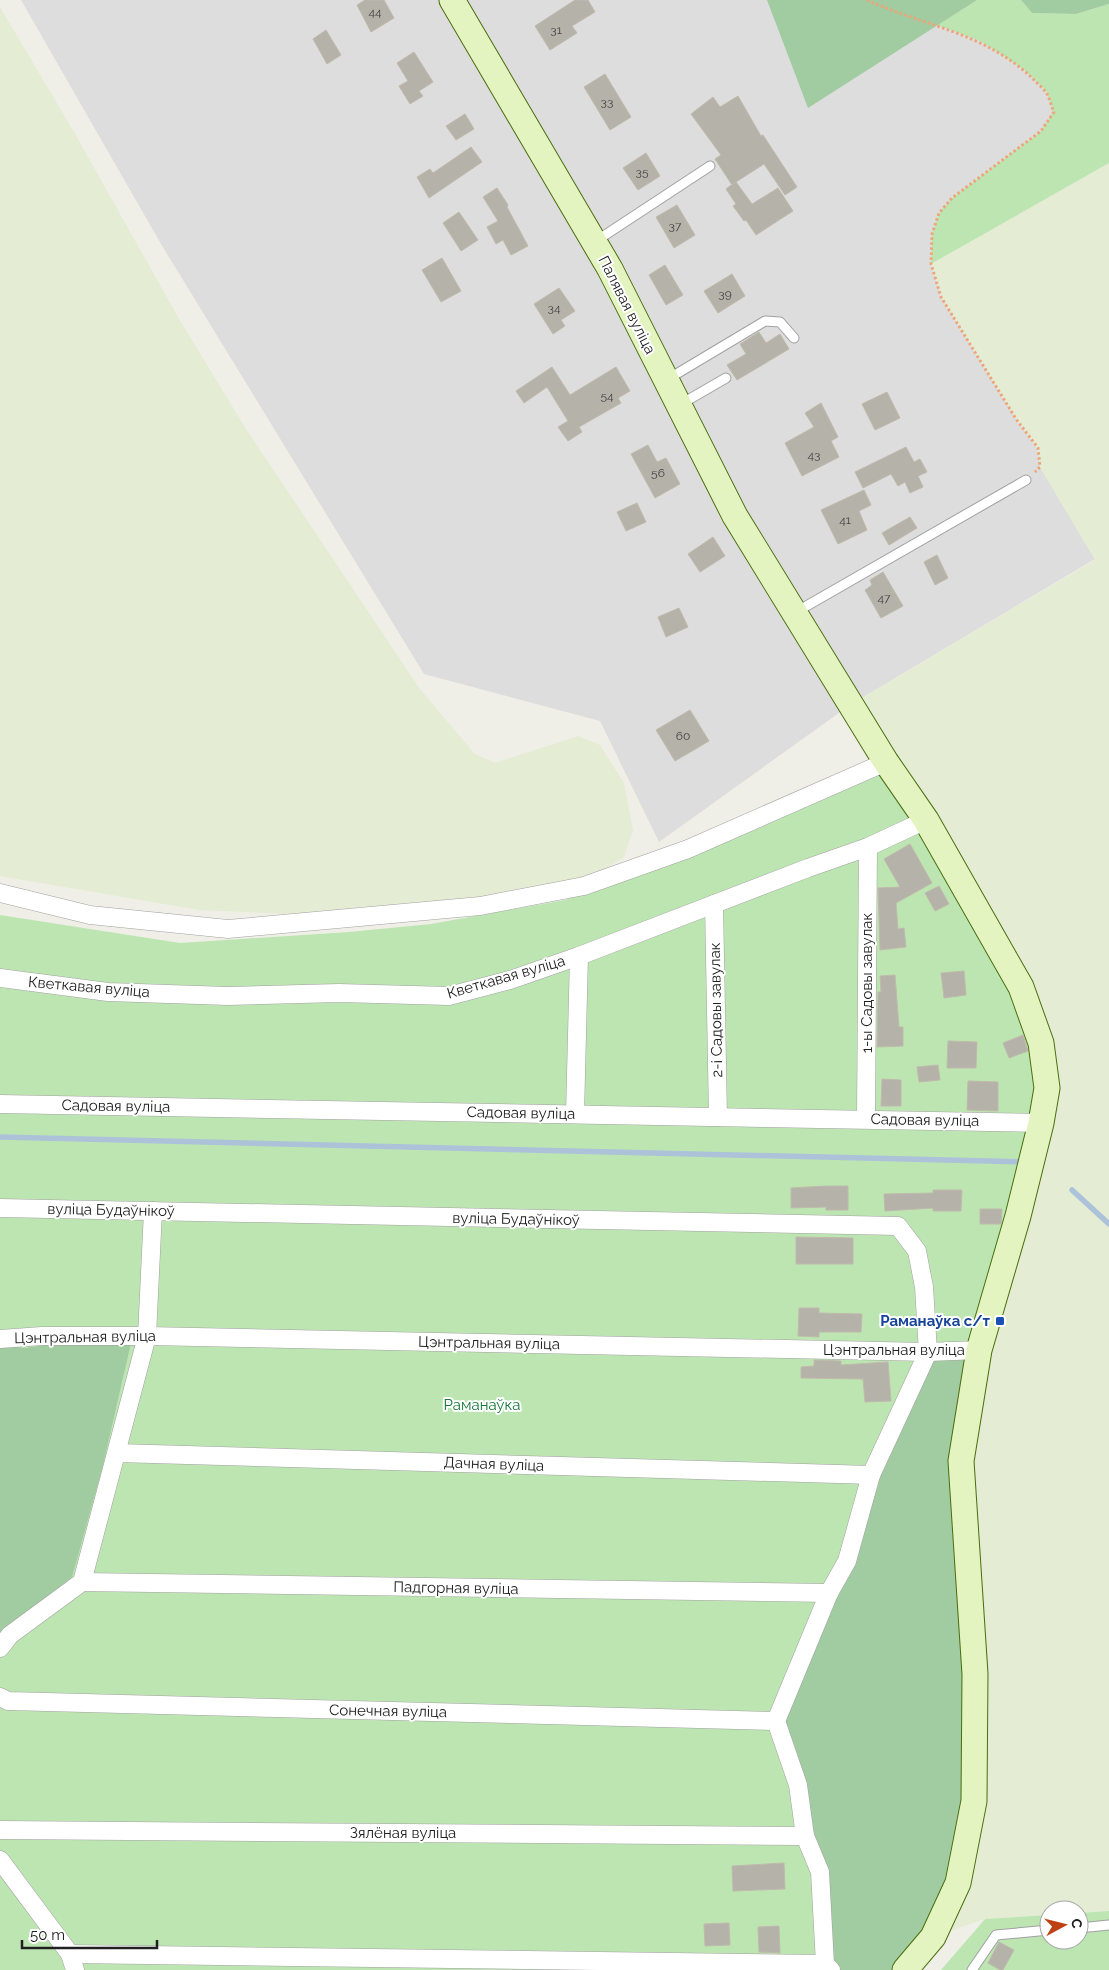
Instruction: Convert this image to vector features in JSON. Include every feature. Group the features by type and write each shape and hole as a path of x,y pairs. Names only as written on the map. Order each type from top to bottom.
{"main road":[{"name":"Палявая вуліца","path":"452,0 610,269 735,516 886,762 926,820 1021,987 1041,1043 1047,1088 1041,1123 1018,1216 979,1350 961,1461 974,1674 974,1801 958,1883 933,1937 905,1970"}],"street":[{"path":"0,893 90,915 228,929 480,906 584,886 688,849 886,762"},
{"name":"Кветкавая вуліца","path":"0,978 108,992 228,996 339,993 449,996 510,980 579,956 868,848 926,820"},
{"name":"1-ы Садовы завулак","path":"866,1119 868,848"},
{"name":"2-і Садовы завулак","path":"714,904 718,1117"},
{"path":"575,1114 579,956"},
{"name":"Садовая вуліца","path":"0,1104 1041,1123"},
{"name":"вуліца Будаўнікоў","path":"0,1208 898,1226 917,1251 924,1286 928,1352"},
{"path":"0,1648 10,1636 82,1582 147,1336 153,1211"},
{"name":"Цэнтральная вуліца","path":"0,1339 42,1336 147,1336 928,1352 979,1350"},
{"path":"0,1860 72,1962 828,1967 820,1872 805,1836 798,1785 776,1721 829,1593 847,1561 871,1474 928,1352"},
{"name":"Дачная вуліца","path":"117,1454 871,1474"},
{"name":"Падгорная вуліца","path":"82,1582 829,1593"},
{"name":"Сонечная вуліца","path":"0,1697 8,1701 776,1721"},
{"name":"Зялёная вуліца","path":"0,1830 805,1836"}],"lane":[{"path":"594,242 710,166"},
{"path":"665,380 765,321 780,322 794,338"},
{"path":"678,406 726,378"},
{"path":"794,614 1026,480"},
{"path":"1089,1927 1109,1925"},
{"path":"972,1970 996,1935 1039,1931"}],"path":[{"path":"866,0 897,14 937,25 980,41 1023,69 1047,92 1054,112 1041,131 952,198 939,213 932,234 931,264 941,296 1016,419 1038,448 1040,467 1026,480"}],"shaded area":[{"path":"21,0 977,0 938,25 980,41 1023,69 1047,92 1054,112 1041,131 952,198 939,213 932,234 931,264 1038,448 1040,467 1095,559 850,705 659,842 600,721 424,674 161,244"}],"green space":[{"path":"767,0 977,0 808,108"},
{"path":"977,0 1021,0 1032,13 1076,14 1109,4 1109,163 931,264 932,234 939,213 952,198 1041,131 1053,112 1047,92 1023,69 980,41 937,25"},
{"path":"1021,0 1109,0 1109,4 1076,14 1032,13"},
{"path":"0,7 74,132 178,317 246,429 420,689 475,754 495,763 578,736 600,745 624,783 633,830 624,857 591,878 480,906 360,917 199,910 0,876"},
{"path":"1109,163 1109,1911 1089,1912 1089,1900 1039,1900 1039,1916 985,1919 933,1937 961,1461 1041,1123 850,705 1095,560 1040,467 1037,448 1016,419 941,297 931,264"},
{"name":"Раманаўка","path":"886,762 1021,987 1047,1088 979,1350 905,1970 0,1970 0,915 180,943 349,932 431,924 565,900 781,818"},
{"path":"73,1341 131,1343 102,1469 72,1577 0,1633 0,1345 25,1348"},
{"path":"979,1350 961,1461 975,1674 958,1883 905,1970 831,1970 820,1872 776,1721 871,1475 928,1352"},
{"path":"1109,1911 1109,1970 941,1970 985,1919 1039,1916 1039,1950 1089,1950 1089,1912"}],"building":[{"path":"365,0 384,0 394,18 371,32 357,5"},
{"path":"575,0 588,0 595,12 572,26 577,33 550,50 535,26"},
{"path":"326,30 341,55 327,64 313,39"},
{"path":"414,52 433,82 419,91 423,96 410,104 399,86 408,81 397,63"},
{"path":"605,74 631,117 610,130 584,87"},
{"path":"738,96 761,136 763,135 797,187 785,195 764,164 736,182 752,204 778,188 793,211 756,235 733,206 736,204 726,189 732,185 715,159 721,155 691,114 713,97 720,107"},
{"path":"465,114 474,129 456,140 446,126"},
{"path":"471,147 482,162 429,198 417,177 430,169 433,173"},
{"path":"646,153 660,176 638,190 623,168"},
{"path":"497,188 508,205 507,207 528,246 511,255 503,240 496,244 487,227 498,221 483,197"},
{"path":"677,205 695,235 674,248 656,217"},
{"path":"459,212 478,240 461,251 443,223"},
{"path":"442,258 461,291 441,302 422,270"},
{"path":"665,265 683,295 666,305 649,275"},
{"path":"732,274 745,296 718,313 704,291"},
{"path":"559,288 575,311 561,320 565,326 553,334 534,304"},
{"path":"759,332 766,343 780,334 789,349 737,380 727,365 746,354 740,344"},
{"path":"552,367 570,395 616,367 630,391 618,398 621,403 579,427 582,432 568,441 558,427 568,421 547,387 524,403 516,391"},
{"path":"887,392 900,418 875,430 862,404"},
{"path":"821,403 838,437 831,441 839,457 802,476 785,443 814,427 805,413"},
{"path":"648,445 657,462 666,458 680,484 655,498 631,454"},
{"path":"906,447 914,462 920,459 927,472 918,476 923,487 910,493 905,482 898,486 891,474 863,488 855,472"},
{"path":"864,490 871,505 859,511 867,530 838,544 821,510"},
{"path":"637,503 646,522 626,531 617,512"},
{"path":"910,517 917,528 889,545 882,533"},
{"path":"713,537 725,556 700,572 688,554"},
{"path":"937,555 948,578 935,585 924,562"},
{"path":"883,572 903,606 881,618 865,590 872,585 870,580"},
{"path":"679,608 688,627 666,637 658,617"},
{"path":"690,710 709,741 675,761 656,730"},
{"path":"910,844 932,883 896,903 898,929 904,928 906,947 880,950 878,888 900,887 884,859"},
{"path":"939,886 949,904 935,911 925,893"},
{"path":"964,971 966,995 944,998 941,973"},
{"path":"895,975 899,1027 903,1027 903,1046 877,1047 878,992 881,992 880,976"},
{"path":"1023,1035 1028,1051 1009,1058 1003,1043"},
{"path":"948,1041 977,1042 976,1068 947,1068"},
{"path":"938,1065 940,1080 919,1082 917,1067"},
{"path":"882,1079 901,1080 901,1106 881,1106"},
{"path":"968,1081 998,1082 998,1111 967,1110"},
{"path":"848,1186 848,1210 826,1210 826,1207 791,1208 791,1188"},
{"path":"933,1190 962,1190 961,1211 933,1211 933,1208 885,1211 884,1194 933,1193"},
{"path":"980,1209 1002,1209 1001,1224 980,1224"},
{"path":"796,1237 853,1238 853,1264 796,1264"},
{"path":"799,1308 819,1308 819,1313 862,1314 861,1332 819,1332 819,1337 798,1336"},
{"path":"814,1360 841,1361 841,1365 888,1362 891,1401 865,1402 863,1379 801,1378 801,1367 814,1366"},
{"path":"784,1863 785,1889 733,1891 732,1866"},
{"path":"729,1923 730,1945 705,1946 704,1924"},
{"path":"779,1926 780,1953 759,1952 758,1927"},
{"path":"999,1942 1014,1950 1003,1970 988,1963"}],"waterway":[{"path":"0,1137 1025,1162"},
{"path":"1072,1190 1109,1224"}],"place":[{"name":"Раманаўка с/т","path":"1000,1321"}]}
